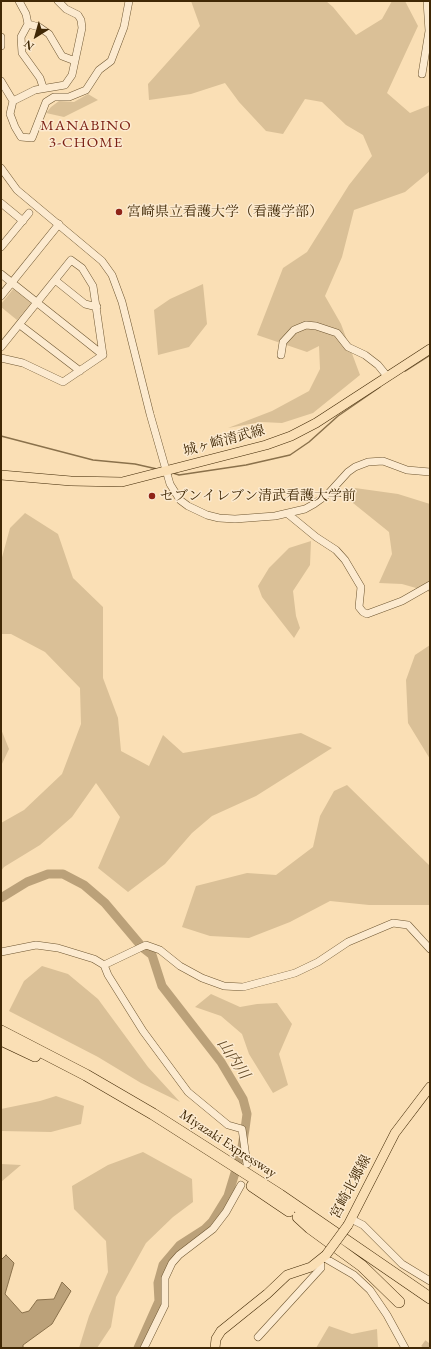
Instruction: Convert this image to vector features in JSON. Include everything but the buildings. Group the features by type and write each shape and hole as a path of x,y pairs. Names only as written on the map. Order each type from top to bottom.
{"highway":[{"name":"Miyazaki Expressway","path":"1,1031 86,1074 154,1114 280,1195 430,1298"},
{"name":"Miyazaki Expressway","path":"1,1040 39,1058 127,1106 298,1217 430,1307"},
{"path":"298,1217 310,1228 362,1266 399,1302"}],"main road":[{"name":"城ヶ崎清武線","path":"1,475 122,482 266,445 291,436 316,423 430,349"},
{"name":"宮崎北郷線","path":"215,1348 216,1339 221,1332 267,1294 287,1275 311,1267 323,1257 350,1222 392,1140 430,1087"}],"street":[{"path":"19,1 26,14 28,24 21,37 22,53 40,78 43,88"},
{"path":"58,1 82,20 73,70 65,85 43,88 22,95 13,101 10,114 21,137 32,138 46,102 54,97 73,96 86,90 98,70 111,61 124,27 129,1"},
{"path":"422,74 429,31 427,1"},
{"path":"28,24 39,27 49,34 62,56 75,61"},
{"path":"1,37 1,46"},
{"path":"1,82 13,101"},
{"path":"1,168 17,190 102,260 112,275 122,302 164,472 180,500 193,509 207,515 235,519 288,514 305,509 314,504 328,494 348,472 355,467 368,462 383,461 407,470 430,472"},
{"path":"1,203 22,221"},
{"path":"2,242 29,214"},
{"path":"1,296 59,224"},
{"path":"1,347 71,260 82,268 93,286 103,355"},
{"path":"1,274 103,355"},
{"path":"55,280 85,304 97,306"},
{"path":"20,325 80,372"},
{"path":"281,355 284,342 294,330 306,325 316,326 337,333 348,347 365,355 378,365 387,376"},
{"path":"1,358 23,363 64,382 103,355"},
{"path":"288,514 316,537 336,550 345,560 361,588 360,607 367,614 402,600 430,585"},
{"path":"104,965 146,945 160,950 180,966 202,978 224,986 243,987 295,973 318,962 348,942 393,923 408,925 430,948"},
{"path":"1,952 36,945 58,948 94,959 104,965 108,976 143,1031 188,1092 228,1125 242,1129 247,1164"},
{"path":"144,1348 165,1305 165,1278 172,1263 179,1255 213,1229 226,1212 241,1185"},
{"path":"350,1222 364,1225 402,1264 430,1281"},
{"path":"258,1337 321,1268 323,1257 354,1275 366,1286 387,1315 405,1348"}],"shaded area":[{"path":"191,1 326,1 333,7 356,35 382,19 392,1 405,1 418,26 387,93 410,113 430,105 430,171 405,192 354,210 342,257 325,296 341,324 360,375 313,413 282,423 261,422 228,428 272,411 309,391 320,369 319,346 307,352 257,335 283,268 307,252 349,185 372,156 363,135 346,125 322,102 305,99 283,134 266,131 239,102 225,83 191,94 149,100 148,84 200,26"},
{"path":"88,94 98,100 64,117 46,113 59,101 74,102"},
{"path":"203,284 207,324 189,347 158,355 154,310 170,299"},
{"path":"14,288 31,303 17,320 1,307 1,304"},
{"path":"355,488 398,494 430,504 430,592 402,584 379,583 392,554 389,532 353,503"},
{"path":"25,513 58,534 73,578 103,607 103,678 118,718 121,751 149,766 163,735 183,753 301,733 332,748 256,796 212,816 192,833 165,864 128,892 98,868 120,817 96,783 72,817 40,845 4,867 1,871 1,823 24,810 62,774 81,724 80,688 45,652 11,634 1,634 1,561 10,528"},
{"path":"311,541 310,565 293,591 296,616 300,628 294,638 262,597 258,586 269,568 289,548"},
{"path":"430,645 430,759 408,723 406,680 415,655"},
{"path":"1,729 9,749 1,766"},
{"path":"347,785 430,866 430,905 369,905 330,901 290,922 249,938 210,936 182,927 196,886 247,873 276,875 313,847 320,816 334,791"},
{"path":"42,966 68,974 98,999 148,1067 180,1102 141,1083 98,1057 9,1011 24,981"},
{"path":"211,994 240,1007 277,1003 292,1024 279,1054 288,1085 273,1093 249,1054 242,1034 221,1016 195,1007"},
{"path":"56,1096 84,1106 81,1124 51,1132 1,1131 1,1109"},
{"path":"143,1152 192,1179 193,1202 173,1217 146,1243 116,1297 111,1327 97,1348 79,1348 89,1316 108,1272 106,1241 74,1209 72,1186 108,1165"},
{"path":"1,1164 21,1165 1,1182"},
{"path":"6,1255 14,1263 5,1294 22,1313 29,1311 37,1300 54,1299 62,1282 71,1291 52,1324 23,1345 23,1348 1,1348 1,1260"},
{"path":"329,1326 352,1334 377,1329 378,1348 316,1348"}],"waterway":[{"path":"405,371 430,355"},
{"path":"173,473 179,475 246,465 290,455 309,442 338,416 380,387"},
{"path":"1,436 93,460 135,464 157,469"},
{"name":"山内川","path":"1,898 27,882 48,874 63,874 84,885 105,903 143,948 152,955 162,986 221,1062 243,1099 247,1114 245,1129 241,1153 228,1196 212,1222 205,1229 180,1245 163,1265 158,1283 159,1301 138,1348"}],"tunnel":[{"path":"424,1348 430,1340"}],"place":[{"name":"宮崎県立看護大学（看護学部）","path":"119,212"},
{"name":"セブンイレブン清武看護大学前","path":"152,496"}],"district":[{"name":"MANABINO 3-CHOME","path":"86,134"}]}
